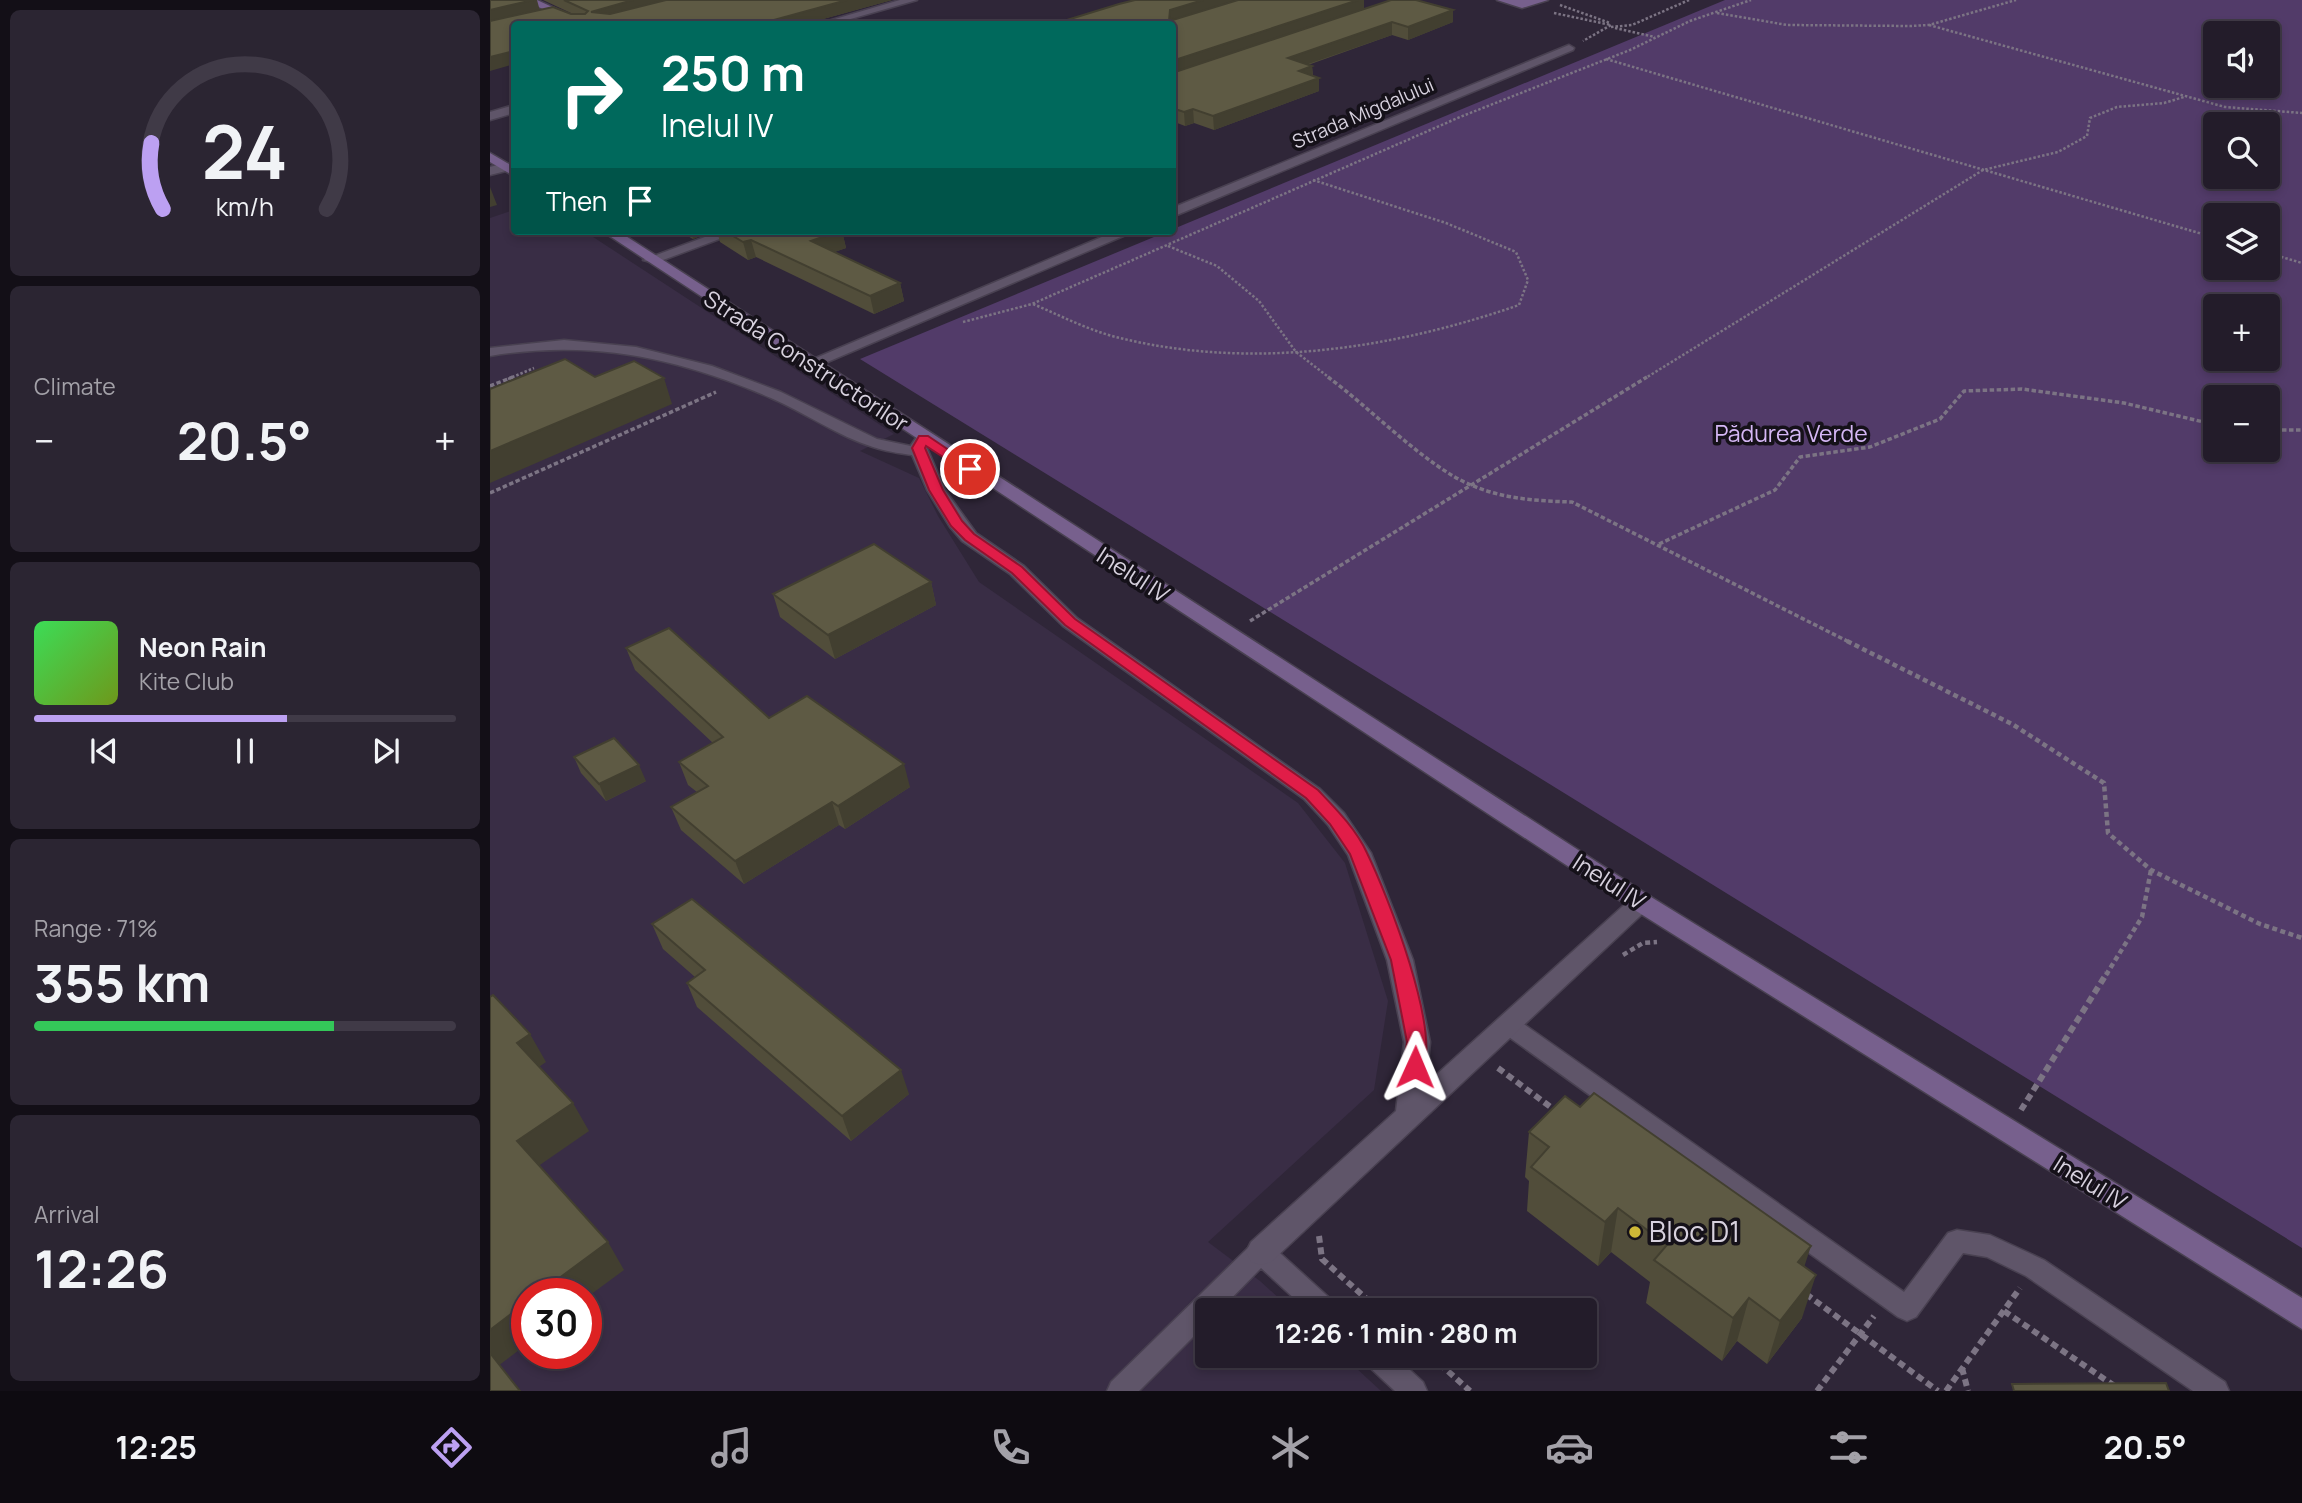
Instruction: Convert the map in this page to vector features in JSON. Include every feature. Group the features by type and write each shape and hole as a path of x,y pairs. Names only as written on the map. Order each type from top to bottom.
{"main road":[{"path":"528,0 577,21"},
{"path":"1502,0 1522,5 1543,0"},
{"path":"544,16 557,13"},
{"path":"490,157 510,169"},
{"name":"Strada Constructorilor","path":"615,235 812,363 922,445"},
{"name":"Inelul IV","path":"922,445 1642,903 2302,1315"}],"street":[{"path":"834,21 912,0"},
{"name":"Strada Migdalului","path":"1176,210 1569,48"},
{"path":"490,116 511,110"},
{"path":"490,172 510,169"},
{"path":"650,260 722,235"},
{"path":"812,363 1118,235"},
{"name":"Strada Constructorilor","path":"922,445 936,490 956,523 970,537 1017,570 1070,622 1312,794 1336,819 1359,853 1400,960 1417,1042 1409,1116"},
{"path":"1261,1251 1478,1054 1520,1033 1642,903"}],"lane":[{"path":"490,352 544,343 594,344 692,362 778,395 875,444 922,445"},
{"path":"1520,1033 1907,1308 1957,1241 1990,1246 2035,1268 2216,1391"},
{"path":"1119,1391 1261,1251 1312,1298"},
{"path":"1389,1368 1415,1391"}],"path":[{"path":"1569,48 1611,26 1632,25 1689,0"},
{"path":"958,323 1032,304 1313,180 1655,37 1751,0"},
{"path":"1929,25 2016,0"},
{"path":"1558,4 1609,21 1611,26"},
{"path":"1522,5 1655,37"},
{"path":"1716,13 1787,25 1929,25 2225,107 2302,113"},
{"path":"1605,59 2203,234"},
{"path":"1246,623 1983,170 2058,152 2087,136 2090,118 2117,107 2164,103 2184,97"},
{"path":"1032,304 1121,338 1241,352 1296,352 1365,345 1466,326 1519,305 1528,280 1516,252 1446,223 1313,180"},
{"path":"1168,246 1217,266 1259,301 1296,352 1372,410 1419,451 1470,485 1525,500 1572,502 2012,724 2104,783 2108,833 2151,870 2260,924 2302,938"},
{"path":"2280,257 2302,263"},
{"path":"490,493 741,381"},
{"path":"1658,544 1775,490 1800,457 1870,447 1940,419 1964,391 2022,389 2124,403 2203,422"},
{"path":"2280,430 2302,430"},
{"path":"2018,1114 2142,917 2151,870"},
{"path":"1615,962 1643,943 1664,941"},
{"path":"1489,1078 1499,1069 1520,1033"},
{"path":"1478,1054 1567,1119"},
{"path":"1329,1227 1319,1236 1322,1259 1366,1298"},
{"path":"1947,1391 2035,1268"},
{"path":"1804,1292 1938,1391"},
{"path":"1817,1391 1889,1296"},
{"path":"2004,1311 2122,1391"},
{"path":"1444,1368 1470,1391"},
{"path":"1962,1368 1968,1391"}],"shaded area":[{"path":"511,211 511,235 590,235 894,434 860,451 919,478 938,516 979,582 1298,803 1345,863 1388,1001 1374,1090 1208,1242 1279,1298 1195,1298 1195,1368 1356,1368 1381,1391 490,1391 490,218"}],"green space":[{"name":"Pădurea Verde","path":"1725,0 2302,0 2302,1248 860,359 1159,235 1176,235 1176,228"}],"building":[{"path":"490,0 533,0 490,10"},
{"path":"564,0 633,0 591,12 610,14 666,0 847,0 770,21 511,21 511,52 490,57 490,21 553,7 571,14 585,14 588,11"},
{"path":"1135,0 1203,0 1170,10 1169,21 1064,21"},
{"path":"1238,0 1358,0 1176,60 1176,21 1169,21"},
{"path":"1391,0 1416,0 1453,10 1408,27 1392,22 1288,58 1312,66 1299,71 1319,78 1213,116 1193,109 1184,112 1176,109 1176,72"},
{"path":"732,235 828,235 811,241 900,283 870,296 751,240 743,242"},
{"path":"565,359 595,377 634,361 664,378 490,451 490,389"},
{"path":"874,544 931,582 828,635 773,594"},
{"path":"669,628 769,718 807,696 904,764 838,806 832,802 735,861 671,807 708,786 679,762 723,737 626,648"},
{"path":"614,738 639,765 599,784 574,757"},
{"path":"692,899 901,1070 842,1116 687,983 705,970 652,924"},
{"path":"493,995 530,1034 517,1043 573,1103 517,1141 608,1242 559,1278 511,1278 511,1314 490,1330 490,997"},
{"path":"1594,1093 1811,1246 1798,1262 1816,1275 1780,1321 1749,1298 1733,1318 1654,1260 1667,1245 1618,1208 1605,1222 1531,1167 1549,1147 1529,1132 1565,1096 1580,1107"},
{"path":"490,1353 520,1391 490,1391"},
{"path":"2166,1383 2169,1391 2014,1391 2012,1384"}],"place":[{"name":"Bloc D1","path":"1635,1232"}],"route":[{"path":"970,469 924,439 918,448 936,490 956,523 970,537 998,554 1017,570 1070,622 1312,794 1336,819 1359,853 1400,960 1417,1042 1415,1067"}]}
